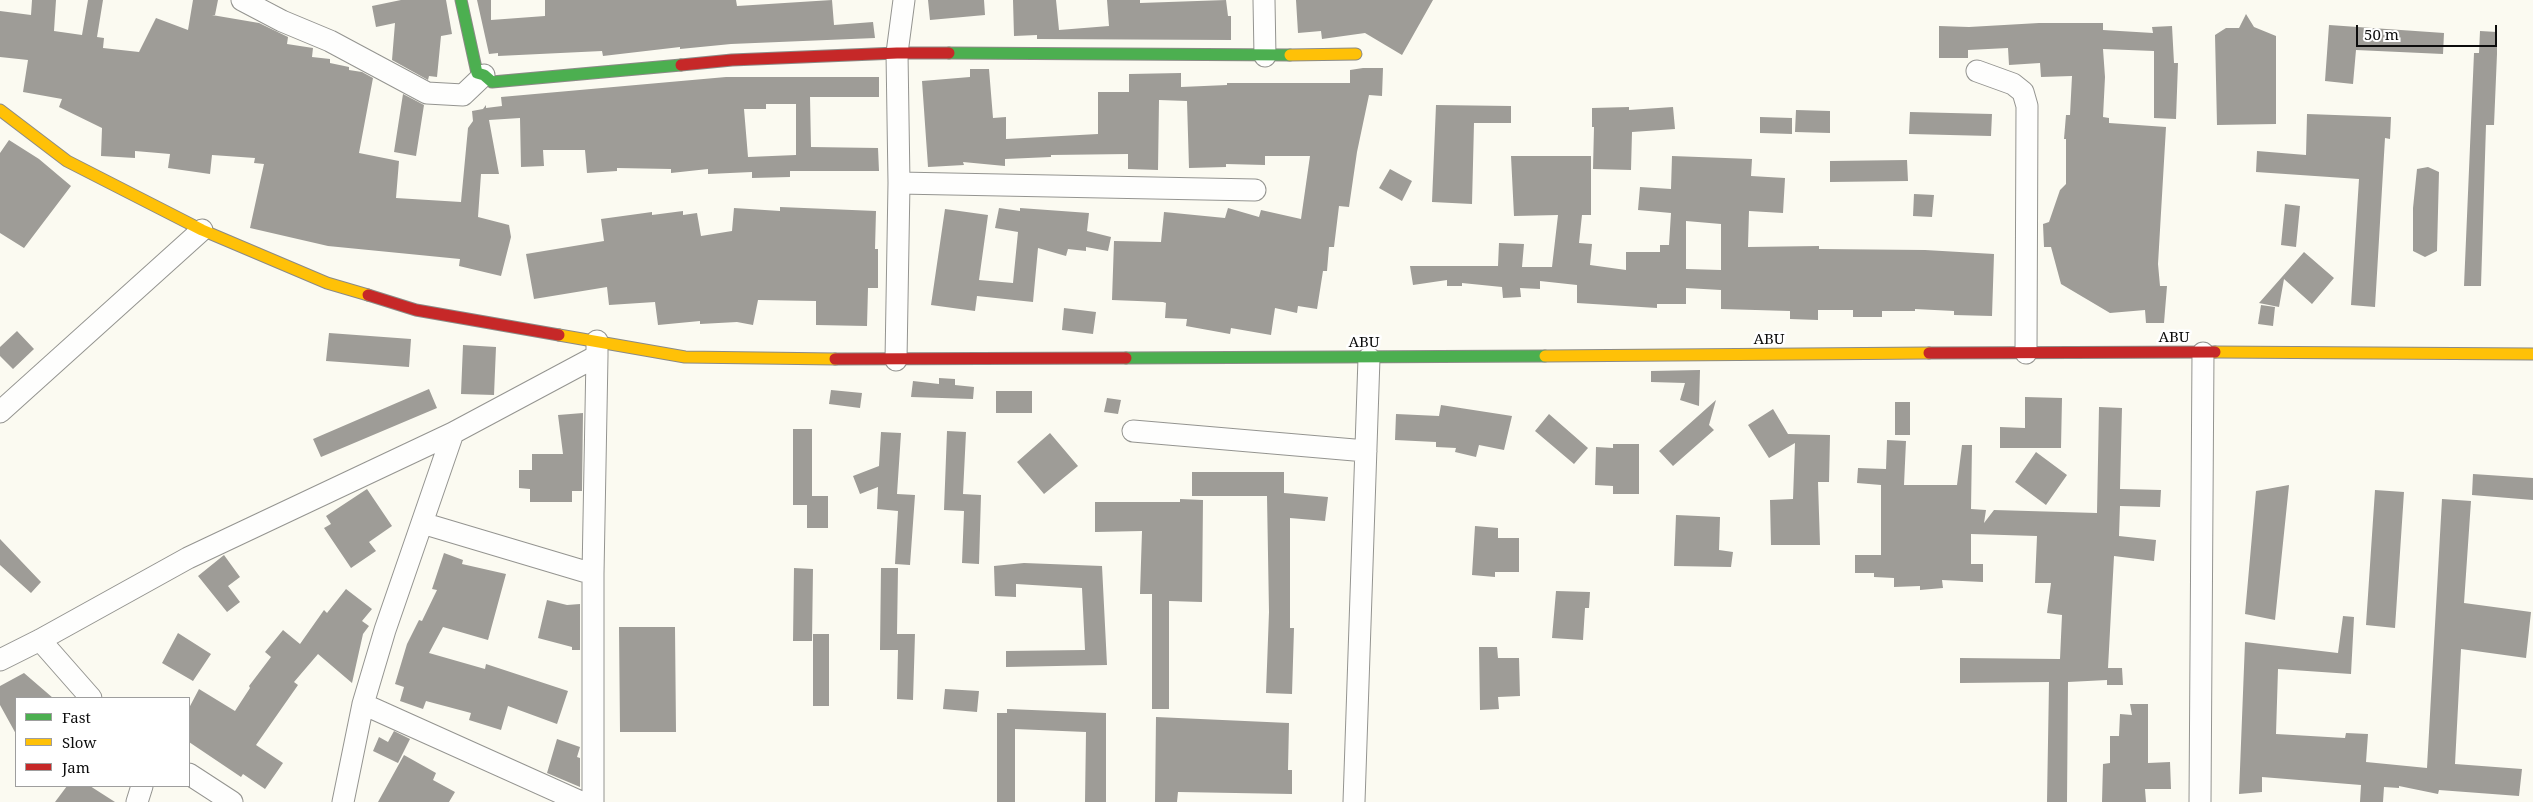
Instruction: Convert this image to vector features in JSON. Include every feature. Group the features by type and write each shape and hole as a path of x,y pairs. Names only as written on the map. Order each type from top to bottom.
{"street":[{"path":"461,0 477,73 484,75 492,82 732,60 897,53 1265,56 1356,54"},
{"path":"896,360 899,183 897,53 904,0"},
{"path":"1264,0 1265,56"},
{"path":"245,1 330,41 427,93 463,95 484,75"},
{"path":"1977,71 2013,84 2023,92 2027,106 2026,353"},
{"name":"ABU","path":"3,119 67,161 202,230 327,283 416,310 597,348 685,358 1006,360 2026,353 2533,354"},
{"path":"899,183 1255,190"},
{"path":"0,412 202,230"},
{"path":"0,660 188,558 453,433 597,348"},
{"path":"593,802 597,348"},
{"path":"2200,802 2203,353"},
{"path":"1354,802 1369,358"},
{"path":"1133,431 1366,451"},
{"path":"343,802 363,704 385,630 453,433"},
{"path":"422,523 594,574"},
{"path":"40,640 91,697"},
{"path":"363,704 581,802"},
{"path":"190,775 232,802"},
{"path":"137,802 142,787"}],"building":[{"path":"32,0 56,0 54,31 82,35 88,0 103,0 97,37 104,38 103,48 139,52 156,18 188,30 193,0 218,0 215,15 212,15 259,23 288,37 287,44 313,48 312,57 330,59 330,63 349,67 349,70 362,72 373,78 359,153 399,161 396,198 461,202 468,128 473,121 472,111 483,109 486,105 486,108 502,106 501,97 726,77 879,77 879,97 810,97 811,147 878,148 879,171 790,171 790,177 752,178 752,172 708,174 708,169 671,173 671,169 617,168 617,171 587,173 585,150 543,150 544,166 521,167 520,118 489,120 499,174 481,174 478,217 509,225 511,237 501,276 459,266 460,259 328,246 250,228 264,164 254,163 255,158 212,155 210,174 168,168 170,154 135,151 135,158 101,156 102,128 59,107 62,99 23,92 28,60 0,57 0,11 31,15","holes":["766,104 796,104 796,155 748,157 744,109 766,109"]},
{"path":"401,0 446,0 452,34 441,36 437,77 429,76 428,80 392,60 395,23 376,27 372,6"},
{"path":"477,0 491,0 491,20 545,16 545,0 736,0 737,6 832,0 834,25 873,22 875,38 731,44 680,49 680,47 603,56 602,51 498,56 498,53 489,54"},
{"path":"928,0 984,0 985,15 930,20"},
{"path":"1013,0 1056,0 1059,30 1109,26 1107,0 1140,0 1140,3 1226,0 1228,16 1231,16 1231,40 1037,39 1037,35 1014,36"},
{"path":"1296,0 1433,0 1402,55 1365,33 1322,39 1321,31 1298,33"},
{"path":"2246,14 2254,27 2276,36 2276,124 2217,125 2215,35 2226,28 2239,28"},
{"path":"2039,23 2103,23 2103,30 2153,33 2152,27 2172,26 2174,63 2178,63 2176,119 2154,118 2154,51 2103,49 2105,77 2103,117 2109,118 2109,123 2166,127 2158,264 2160,286 2167,286 2164,323 2146,323 2145,310 2110,313 2061,284 2051,247 2044,247 2043,224 2049,222 2060,190 2066,184 2066,139 2064,139 2066,115 2070,115 2072,76 2041,77 2040,63 2009,65 2008,48 1968,50 1968,58 1939,58 1939,26 1969,27"},
{"path":"2329,25 2444,33 2443,54 2356,50 2353,84 2325,81"},
{"path":"2480,31 2497,32 2494,125 2486,125 2481,286 2464,286 2474,53 2479,53"},
{"path":"1383,68 1382,96 1369,95 1357,152 1349,207 1339,206 1334,247 1329,247 1327,271 1323,271 1317,309 1298,306 1297,313 1275,308 1271,335 1231,328 1230,334 1186,326 1187,319 1165,318 1166,303 1112,300 1114,241 1161,242 1164,212 1225,218 1228,208 1259,217 1261,210 1301,219 1310,156 1265,156 1265,165 1226,164 1226,167 1189,168 1187,101 1159,100 1158,170 1128,169 1128,154 1051,155 1051,157 1005,159 1005,166 963,162 964,165 928,167 922,81 970,77 970,69 989,69 993,118 1006,117 1006,139 1098,134 1098,92 1129,92 1129,74 1181,73 1181,87 1227,85 1227,83 1350,83 1350,70"},
{"path":"403,94 424,105 416,156 394,152"},
{"path":"1436,105 1511,106 1511,123 1474,123 1472,204 1432,202"},
{"path":"1629,107 1629,110 1673,107 1675,129 1632,132 1631,170 1593,169 1594,127 1592,127 1592,108"},
{"path":"1796,110 1830,111 1830,133 1795,132"},
{"path":"1910,112 1992,114 1991,136 1909,134"},
{"path":"2307,114 2391,117 2390,139 2385,138 2375,307 2351,305 2359,179 2256,172 2257,151 2306,155"},
{"path":"1760,117 1792,118 1792,134 1760,133"},
{"path":"9,140 39,159 71,186 24,248 0,233 0,153"},
{"path":"1511,156 1591,156 1591,215 1582,215 1579,243 1592,244 1590,265 1626,270 1626,252 1660,252 1660,245 1669,245 1671,213 1638,210 1640,187 1671,189 1672,156 1752,159 1751,176 1785,178 1783,213 1749,211 1748,247 1819,246 1819,249 1925,250 1994,254 1992,316 1954,315 1954,311 1915,309 1915,311 1882,311 1882,317 1853,317 1853,310 1818,310 1818,320 1790,319 1790,311 1721,309 1721,290 1686,288 1686,304 1657,304 1657,308 1577,303 1577,285 1540,281 1540,289 1520,288 1521,297 1503,298 1502,287 1462,283 1462,286 1447,286 1447,280 1413,285 1410,266 1498,266 1499,243 1524,244 1522,267 1552,267 1558,215 1514,216","holes":["1686,221 1721,224 1721,270 1686,269"]},
{"path":"1907,160 1908,181 1830,182 1830,161"},
{"path":"2428,167 2439,172 2437,251 2425,257 2413,251 2413,208 2417,169"},
{"path":"1390,169 1412,181 1402,201 1379,188"},
{"path":"1914,194 1934,195 1932,217 1913,216"},
{"path":"2285,204 2300,206 2296,247 2281,245"},
{"path":"780,207 876,211 875,249 878,249 878,288 868,288 867,326 816,325 816,301 758,300 753,325 737,322 700,324 700,321 658,325 655,302 609,305 607,287 534,299 526,254 604,241 601,219 652,212 652,215 683,211 683,215 697,213 701,236 732,231 734,208 780,211"},
{"path":"999,208 1020,211 1020,208 1089,213 1087,231 1111,237 1108,251 1086,247 1086,251 1068,249 1066,256 1038,248 1033,302 977,296 975,311 931,305 945,209 988,215 979,280 1013,283 1018,232 995,228"},
{"path":"2304,252 2334,278 2312,304 2284,279 2279,307 2259,303"},
{"path":"2261,305 2275,307 2273,326 2258,324"},
{"path":"1064,308 1096,312 1093,334 1062,330"},
{"path":"17,331 34,349 13,369 0,356 0,347"},
{"path":"329,333 411,339 409,367 326,361"},
{"path":"463,345 496,347 494,395 461,394"},
{"path":"1700,370 1699,406 1680,400 1685,383 1651,382 1651,371"},
{"path":"939,378 955,379 955,385 974,387 973,399 911,397 913,381 939,384"},
{"path":"429,389 437,408 321,457 313,439"},
{"path":"831,390 862,393 860,408 829,404"},
{"path":"996,391 1032,391 1032,413 996,413"},
{"path":"2025,397 2062,398 2061,448 2000,448 2000,427 2025,428"},
{"path":"1107,398 1121,400 1118,414 1104,412"},
{"path":"1716,400 1709,425 1714,430 1673,466 1659,451"},
{"path":"1895,402 1910,402 1910,435 1895,435"},
{"path":"1441,405 1512,416 1504,450 1479,445 1476,457 1455,452 1456,448 1436,447 1436,442 1395,440 1396,414 1439,416"},
{"path":"2099,407 2122,408 2120,489 2161,490 2160,507 2120,506 2119,536 2156,540 2154,561 2114,556 2108,668 2122,668 2123,685 2107,685 2107,680 2068,682 2067,802 2047,802 2049,682 1960,683 1960,658 2060,659 2062,615 2047,613 2051,583 2035,583 2037,536 1971,534 1971,564 1983,564 1983,582 1942,580 1943,588 1920,590 1920,586 1894,587 1894,578 1874,577 1874,573 1855,573 1855,555 1881,555 1881,485 1857,483 1858,468 1886,469 1887,440 1906,441 1904,485 1957,485 1962,445 1972,445 1971,509 1986,510 1984,523 1994,510 2097,513"},
{"path":"1773,409 1788,434 1830,435 1829,482 1818,482 1820,545 1771,545 1770,500 1793,499 1795,443 1769,458 1748,425"},
{"path":"583,413 582,491 572,491 572,502 530,502 530,489 519,488 519,470 532,470 532,454 563,454 558,415"},
{"path":"1549,414 1588,448 1574,464 1535,431"},
{"path":"793,429 812,429 812,496 828,496 828,528 807,528 807,505 793,505"},
{"path":"947,431 966,432 963,494 981,495 979,564 962,563 964,511 944,510"},
{"path":"881,432 901,433 897,494 915,495 910,565 895,564 898,511 877,509 878,487 860,494 853,476 879,466"},
{"path":"1050,433 1078,466 1044,494 1017,462"},
{"path":"1613,444 1639,444 1639,494 1613,494 1613,486 1595,485 1596,447 1613,448"},
{"path":"2036,452 2067,475 2046,505 2015,482"},
{"path":"1192,472 1284,472 1284,493 1328,497 1325,521 1290,518 1290,628 1294,628 1292,694 1266,693 1269,612 1267,496 1192,496"},
{"path":"2473,474 2533,478 2533,500 2472,495"},
{"path":"2289,485 2275,620 2245,614 2256,491"},
{"path":"367,489 392,526 369,542 376,551 351,568 324,528 331,524 326,516"},
{"path":"2375,490 2404,492 2395,628 2366,625"},
{"path":"1180,499 1203,500 1202,602 1169,601 1169,709 1152,709 1152,594 1140,594 1142,531 1095,532 1095,502 1180,502"},
{"path":"2442,499 2471,501 2464,603 2531,612 2526,658 2461,649 2455,764 2522,769 2519,796 2439,790 2438,794 2399,786 2399,788 2384,787 2383,802 2360,802 2361,785 2262,777 2262,792 2239,794 2245,642 2338,653 2343,616 2354,617 2351,674 2278,669 2276,734 2345,738 2346,733 2368,734 2366,762 2427,768"},
{"path":"1676,515 1720,517 1719,550 1733,552 1731,567 1674,566"},
{"path":"1475,526 1498,528 1498,538 1519,538 1519,572 1495,572 1495,577 1472,575"},
{"path":"0,539 41,582 31,593 0,565"},
{"path":"444,553 463,560 462,564 506,574 488,640 443,627 429,653 485,669 486,664 568,691 557,724 508,706 501,730 469,720 471,713 426,701 423,709 400,701 404,687 395,684 407,644 419,620 422,621 437,590 432,589"},
{"path":"224,555 240,577 228,586 240,602 227,612 198,576"},
{"path":"1024,563 1102,566 1107,665 1006,667 1006,651 1085,650 1082,588 1016,584 1016,597 995,596 994,566"},
{"path":"794,568 813,569 812,641 793,641"},
{"path":"881,568 898,568 897,634 915,634 913,700 897,699 898,650 880,650"},
{"path":"346,589 372,609 362,621 369,626 363,634 352,683 318,654 294,682 298,685 256,745 283,763 265,789 243,774 241,777 190,743 190,706 199,689 235,711 250,688 249,686 271,657 265,652 283,630 300,644 324,610 327,613"},
{"path":"1556,591 1590,592 1589,608 1585,608 1583,640 1552,638"},
{"path":"547,600 567,605 580,604 580,650 572,650 572,647 538,638"},
{"path":"619,627 675,627 676,732 620,732"},
{"path":"178,633 211,654 193,681 162,663"},
{"path":"813,634 829,634 829,706 813,706"},
{"path":"1479,647 1497,647 1498,658 1519,658 1520,696 1498,697 1499,709 1480,710"},
{"path":"24,673 52,697 15,697 15,732 0,705 0,686"},
{"path":"945,689 979,691 977,712 943,709"},
{"path":"2130,704 2148,704 2148,763 2170,762 2171,789 2145,789 2146,802 2102,802 2103,764 2110,763 2110,736 2119,736 2120,714 2132,715"},
{"path":"1007,709 1106,713 1106,802 1085,802 1086,732 1015,729 1015,802 997,802 997,713 1007,713"},
{"path":"1156,717 1289,723 1288,770 1292,770 1292,794 1178,792 1177,802 1155,802"},
{"path":"394,731 410,739 398,763 373,751 379,737 388,742"},
{"path":"557,739 580,747 577,757 580,758 580,787 547,773"},
{"path":"404,755 436,773 433,780 455,792 449,802 378,802"},
{"path":"66,787 92,787 115,802 55,802"}],"traffic: fast":[{"path":"461,0 477,73 484,75 492,82 681,65"},
{"path":"949,53 1290,55"},
{"path":"1126,358 1545,356"}],"traffic: slow":[{"path":"1290,55 1356,54"},
{"path":"0,110 67,161 202,230 327,283 368,295"},
{"path":"559,335 685,357 835,359"},
{"path":"2215,352 2533,354"},
{"path":"1545,356 1929,353"}],"traffic: jam":[{"path":"681,65 732,60 897,53 949,53"},
{"path":"368,295 416,310 559,335"},
{"path":"1929,353 2215,352"},
{"path":"835,359 1126,358"}]}
